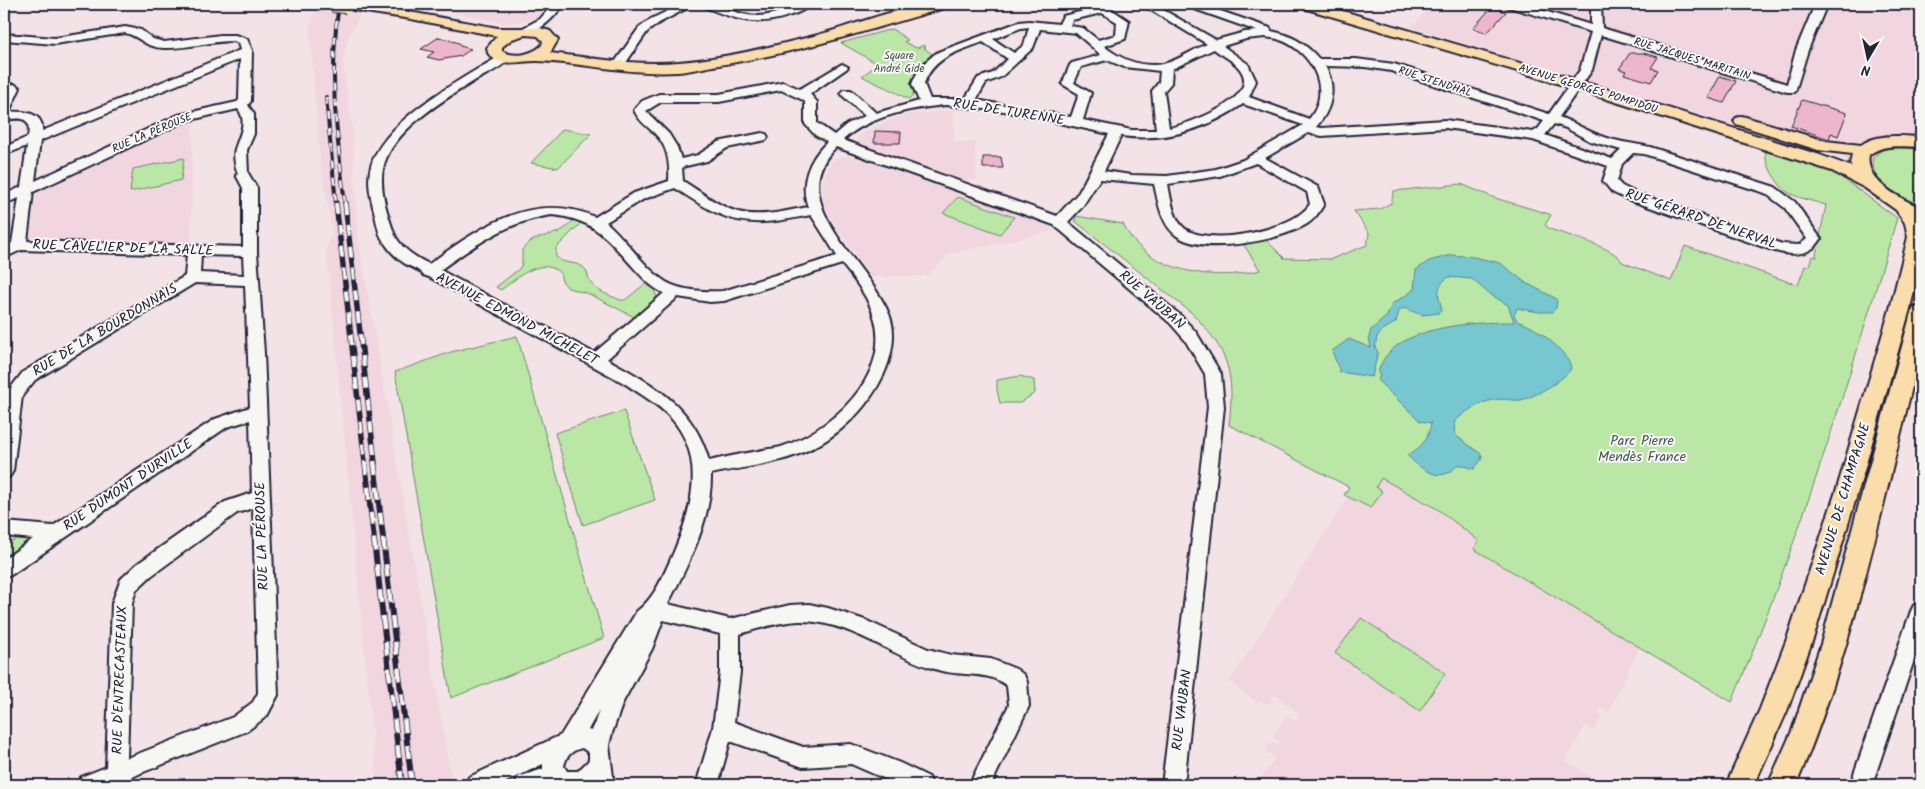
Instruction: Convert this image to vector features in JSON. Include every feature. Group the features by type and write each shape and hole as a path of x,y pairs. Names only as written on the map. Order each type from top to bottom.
{"main road":[{"path":"339,4 403,13 474,28 520,32 548,39 566,54 621,62 709,62"},
{"path":"520,32 503,38 495,45 495,53 504,58 517,60 536,56 646,67 678,67 750,56 820,39 943,4"},
{"name":"AVENUE GEORGES POMPIDOU","path":"1305,4 1824,146 1862,150"},
{"name":"AVENUE GEORGES POMPIDOU","path":"1352,4 1838,167 1868,183 1883,196 1921,216"},
{"path":"474,28 495,45"},
{"path":"536,56 543,52 548,39"},
{"path":"1868,183 1859,170 1858,159 1862,150 1876,143 1896,140 1921,142"},
{"name":"AVENUE DE CHAMPAGNE","path":"1740,785 1773,711 1801,636 1849,485 1900,309 1917,238 1914,223 1904,208"},
{"name":"AVENUE DE CHAMPAGNE","path":"1782,785 1798,746 1834,644 1921,313"},
{"path":"1795,785 1798,746"}],"street":[{"path":"520,32 544,21 559,4"},
{"path":"548,39 550,26 569,4"},
{"path":"621,62 643,30 655,21 690,4"},
{"path":"706,4 750,20 774,18 806,4"},
{"path":"1082,4 1092,12"},
{"path":"1190,4 1262,27 1268,32"},
{"name":"RUE JACQUES MARITAIN","path":"1510,4 1791,89 1802,50 1819,5"},
{"path":"1535,136 1542,132 1586,70 1596,30 1596,4"},
{"path":"1151,5 1215,45 1244,66 1250,81 1242,99 1322,132 1445,124 1535,136 1615,164 1623,152 1629,148"},
{"path":"1064,27 1067,18 1104,9 1123,21 1121,37 1097,44"},
{"path":"968,103 982,82 997,75 1029,46 1035,25"},
{"path":"926,103 918,84 920,75 931,62 942,54 1014,26 1035,25 1079,30 1109,56 1124,64 1166,67 1241,35 1268,32 1294,42 1317,63 1321,71 1327,91 1319,115 1309,126 1239,166 1219,173 1160,180 1128,180 1095,174"},
{"path":"4,37 55,41 124,30 137,32 153,44 164,46 221,38 235,38 243,41 246,51 245,101 241,105"},
{"path":"984,38 1015,59"},
{"path":"4,151 35,136 130,100 246,51"},
{"path":"1076,122 1085,93 1068,84 1076,65 1109,56"},
{"name":"AVENUE EDMOND MICHELET","path":"504,58 417,116 394,136 380,159 375,178 376,190 388,237 408,260 630,379 661,400 681,419 692,440 702,469 701,496 691,534 655,609 655,618 647,638 614,698 599,754 603,785"},
{"name":"RUE STENDHAL","path":"1317,63 1351,61 1378,64 1570,124 1594,138 1629,148"},
{"path":"676,183 677,168 665,137 643,118 640,110 646,104 659,98 719,98 783,86 802,94 842,66"},
{"path":"1163,134 1158,91 1165,83 1166,67"},
{"path":"4,110 14,88"},
{"path":"846,93 874,118"},
{"name":"RUE VAUBAN","path":"802,94 811,102 811,124 819,132 846,147 1038,213 1059,222 1175,319 1191,336 1213,374 1216,408 1174,785"},
{"name":"RUE DE TURENNE","path":"702,469 786,452 828,431 836,426 855,406 872,382 884,356 885,329 878,306 814,210 810,191 810,178 818,160 834,141 849,128 874,118 926,103 968,103 1117,131 1163,134 1187,128 1242,99"},
{"name":"RUE LA PÉROUSE","path":"4,200 182,118 241,105 248,114 248,134 241,150 243,173 250,188 250,252 253,280 268,695 260,709 240,724 114,779 89,785"},
{"path":"4,116 31,118 36,123 35,136"},
{"path":"1059,222 1070,213 1095,174 1117,131"},
{"name":"RUE CAVELIER DE LA SALLE","path":"35,136 19,245 250,252"},
{"path":"676,164 702,158 722,145 762,137"},
{"name":"RUE GÉRARD DE NERVAL","path":"1615,164 1610,181 1617,189 1629,195 1780,248 1806,248 1812,244 1814,239 1790,203 1782,196 1645,150 1629,148"},
{"path":"1160,180 1171,222 1182,233 1206,241 1257,236 1295,224 1310,215 1317,204 1313,190 1254,157"},
{"path":"596,222 639,196 676,183 728,213 741,218 758,218 814,210"},
{"path":"428,272 489,229 506,221 543,211 561,210 596,222 659,284 675,291 710,297 724,296 845,258"},
{"path":"4,253 19,245"},
{"name":"RUE DE LA BOURDONNAIS","path":"192,278 194,250"},
{"name":"RUE DE LA BOURDONNAIS","path":"4,471 14,394 21,383 29,376 192,278 253,280"},
{"path":"595,360 675,291"},
{"name":"RUE DUMONT D'URVILLE","path":"4,569 221,423 258,411"},
{"name":"RUE D'ENTRECASTEAUX","path":"114,779 122,602 128,585 144,570 232,507 261,498"},
{"path":"4,529 55,534"},
{"path":"655,609 730,628 766,617 807,613 845,620 901,647 941,662 989,667 1007,673 1017,682 1018,706 980,785"},
{"name":"AVENUE EDMOND MICHELET","path":"566,744 644,616 655,609"},
{"path":"1861,785 1921,610"},
{"path":"707,785 723,728 730,672 730,628"},
{"path":"723,728 803,757 851,754 892,770 921,785"},
{"path":"477,785 549,750 582,738 588,739 599,754 589,777 570,782 546,780 526,785"},
{"path":"566,744 554,759 553,766 570,782"}],"shaded area":[{"path":"413,4 548,4 535,19 506,24"},
{"path":"1434,4 1921,4 1921,182 1411,27"},
{"path":"315,10 360,15 348,37 343,61 352,127 357,230 451,777 432,785 377,785 326,246 329,245 328,238 333,236 320,161 314,88 310,29"},
{"path":"954,110 954,142 975,142 977,180 969,180 969,182 858,146 857,136 886,122 911,114"},
{"path":"193,118 191,244 55,241 32,237 36,194 41,188"},
{"path":"848,155 1029,217 1059,230 949,254 928,276 870,277 829,216 823,197 823,181 829,166 834,159"},
{"path":"1381,478 1453,519 1480,541 1474,549 1640,647 1608,713 1600,708 1598,712 1603,715 1594,732 1585,726 1566,760 1604,785 1256,785 1275,758 1267,752 1266,744 1272,742 1278,745 1280,742 1272,736 1287,715 1295,721 1300,714 1273,694 1270,698 1274,700 1272,703 1260,701 1258,703 1229,682 1348,497 1371,508 1382,491 1376,487"}],"green space":[{"name":"Square André Gide","path":"892,29 908,40 904,42 917,48 924,45 926,47 924,48 932,54 915,75 913,96 908,99 862,76 878,64 841,43"},
{"path":"563,129 591,134 558,168 531,163"},
{"path":"1897,146 1921,147 1921,207 1896,194 1881,182 1876,175 1873,157 1882,150"},
{"name":"Parc Pierre Mendès France","path":"1766,151 1827,170 1841,177 1897,218 1801,522 1732,702 1474,549 1479,541 1439,510 1381,478 1376,487 1382,491 1371,508 1344,495 1349,487 1229,425 1231,407 1230,377 1227,364 1215,340 1193,314 1075,221 1076,216 1123,224 1133,240 1147,253 1164,263 1183,270 1223,275 1260,270 1242,242 1265,239 1284,258 1331,259 1367,245 1369,233 1354,211 1380,209 1391,203 1394,191 1461,184 1495,198 1549,214 1551,215 1545,225 1550,229 1601,247 1618,257 1622,262 1671,281 1685,246 1798,285 1805,266 1809,266 1812,256 1817,257 1826,205 1786,191 1771,172 1766,160"},
{"path":"184,158 181,180 130,192 133,169"},
{"path":"958,197 1014,217 1000,234 943,213"},
{"path":"575,219 582,222 556,248 556,257 562,261 583,267 595,288 620,300 625,300 645,284 654,290 657,297 654,302 636,318 589,294 568,288 562,281 560,273 553,268 537,268 521,275 501,290 496,287 519,269 522,264 522,250 526,245 534,239 559,232"},
{"path":"517,336 604,638 451,698 395,372 451,352"},
{"path":"1020,376 1034,380 1035,393 1020,403 1000,403 997,380"},
{"path":"624,411 655,500 583,525 555,433"},
{"path":"21,534 32,535 28,542 4,561 4,541 13,541"},
{"path":"1361,618 1445,673 1420,711 1335,653"}],"water":[{"path":"1451,255 1474,257 1500,263 1526,283 1555,298 1557,301 1556,308 1552,312 1517,308 1514,315 1518,322 1541,333 1557,347 1569,362 1571,368 1556,382 1525,399 1488,401 1475,406 1463,414 1454,423 1455,435 1481,454 1482,459 1474,469 1459,464 1450,472 1438,475 1426,471 1407,455 1424,442 1431,423 1420,421 1378,381 1380,375 1378,374 1385,358 1398,345 1415,336 1456,326 1514,322 1508,305 1488,293 1472,279 1449,277 1440,287 1439,295 1442,309 1439,313 1423,315 1403,308 1399,311 1396,322 1383,330 1377,337 1375,347 1378,352 1372,377 1340,372 1332,351 1349,339 1371,348 1369,337 1371,330 1387,316 1392,304 1414,289 1416,270 1429,261"}],"building":[{"path":"1492,7 1506,12 1487,33 1473,28"},
{"path":"439,37 471,49 461,56 439,60 427,57 434,52 421,49"},
{"path":"1630,53 1643,53 1658,57 1651,68 1658,70 1651,82 1624,74 1626,71 1619,69"},
{"path":"1720,76 1736,81 1724,103 1708,98"},
{"path":"1802,100 1847,113 1838,136 1831,133 1829,139 1791,126"},
{"path":"875,131 901,132 900,143 874,143"},
{"path":"983,157 1001,157 1003,168 983,168"}],"railway":[{"path":"339,4 334,54 334,79 345,204"},
{"path":"326,97 336,204"},
{"path":"336,203 365,463"},
{"path":"345,203 375,463"},
{"path":"365,461 402,785"},
{"path":"374,461 412,785"}]}
